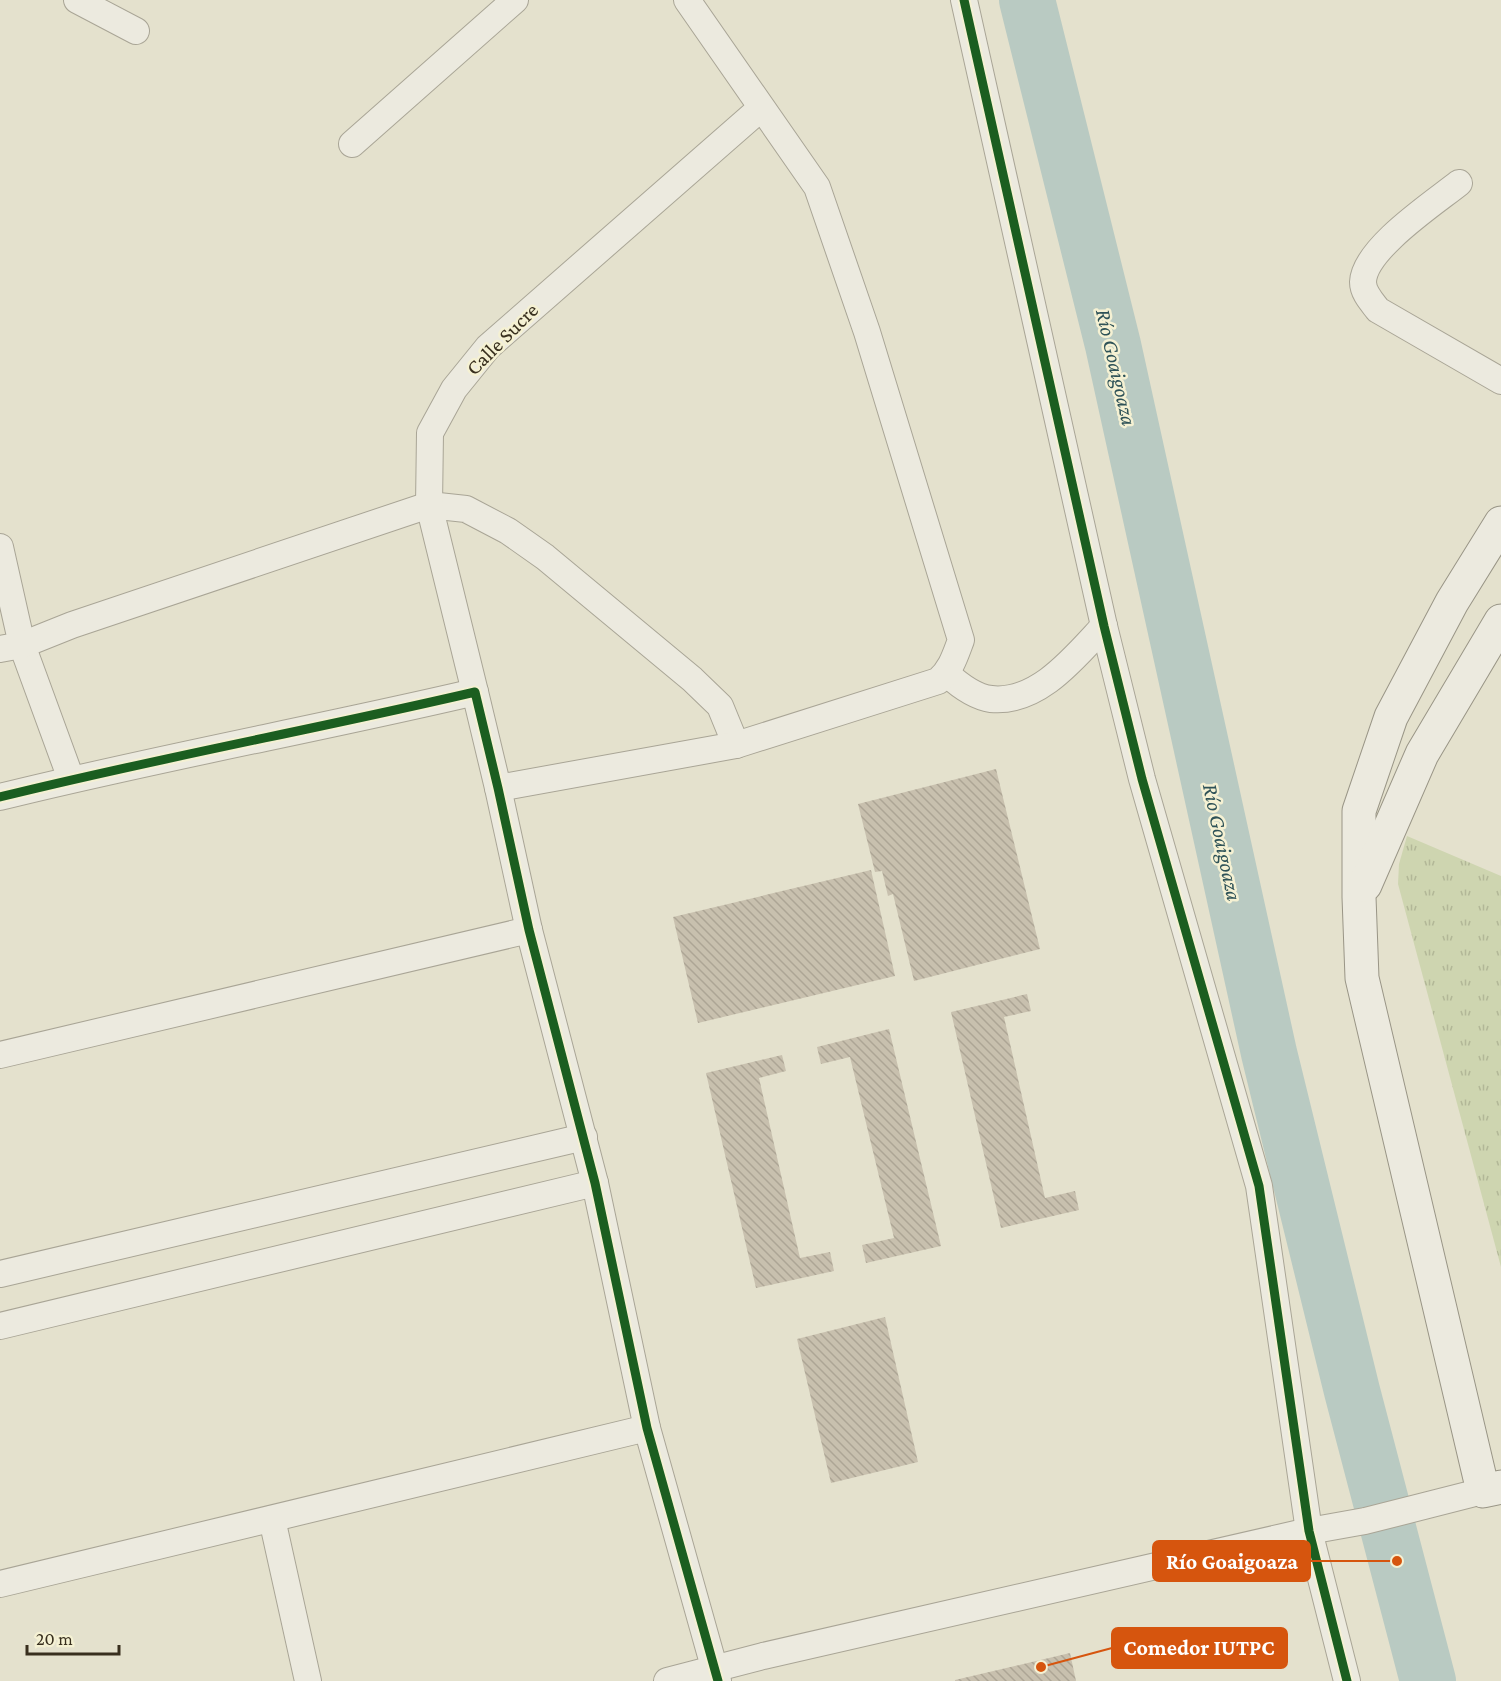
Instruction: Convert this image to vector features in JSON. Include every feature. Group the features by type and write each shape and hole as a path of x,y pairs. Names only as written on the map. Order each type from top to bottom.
{"main road":[{"path":"1486,1490 1362,978 1359,811 1391,717 1452,602 1501,523"},
{"path":"1359,897 1422,754 1501,621"}],"street":[{"path":"76,0 136,31"},
{"path":"352,144 515,0"},
{"path":"498,788 736,745 938,681 947,674 961,640 867,332 817,187 687,0"},
{"path":"964,0 1104,626 1142,779 1259,1186 1309,1531 1347,1681"},
{"name":"Calle Sucre","path":"716,1675 647,1428 596,1183 529,930 498,788 429,505 430,433 454,389 488,347 761,108"},
{"path":"1459,183 1387,239 1367,269 1363,281 1365,293 1378,310 1501,381"},
{"path":"11,647 429,505 466,509 508,531 545,556 692,679 720,706 736,745"},
{"path":"0,547 11,647 71,780"},
{"path":"947,674 960,685 988,699 1005,699 1026,693 1051,678 1104,626"},
{"path":"0,797 475,692"},
{"path":"0,1055 529,930"},
{"path":"0,1274 584,1137"},
{"path":"0,1326 596,1183"},
{"path":"0,1584 647,1428"},
{"path":"667,1681 716,1675 1309,1531 1365,1521 1486,1490"},
{"path":"272,1519 308,1681"}],"green space":[{"path":"1407,836 1501,876 1501,1267 1398,884 1399,864"}],"building":[{"path":"996,769 1040,949 914,981 893,894 888,896 882,871 875,872 858,804"},
{"path":"871,870 895,976 698,1023 673,917"},
{"path":"1027,994 1031,1011 1004,1017 1045,1198 1075,1191 1079,1210 1001,1228 951,1012"},
{"path":"889,1029 941,1246 866,1263 862,1245 894,1238 850,1057 821,1064 817,1047"},
{"path":"782,1055 786,1071 759,1078 800,1258 830,1252 834,1271 756,1288 706,1073"},
{"path":"885,1317 918,1462 831,1483 797,1339"},
{"path":"1070,1653 1076,1681 955,1681 955,1680"}],"waterway":[{"name":"Río Goaigoaza","path":"1027,0 1113,345 1269,1053 1352,1391 1428,1681"}],"cycle path":[{"path":"964,0 1104,626 1142,779 1259,1186 1309,1531 1347,1681"},
{"path":"0,797 118,769 475,692 529,930 595,1183 647,1428 718,1681"}],"place":[{"name":"Río Goaigoaza","path":"1397,1561"},
{"name":"Comedor IUTPC","path":"1041,1667"}]}
